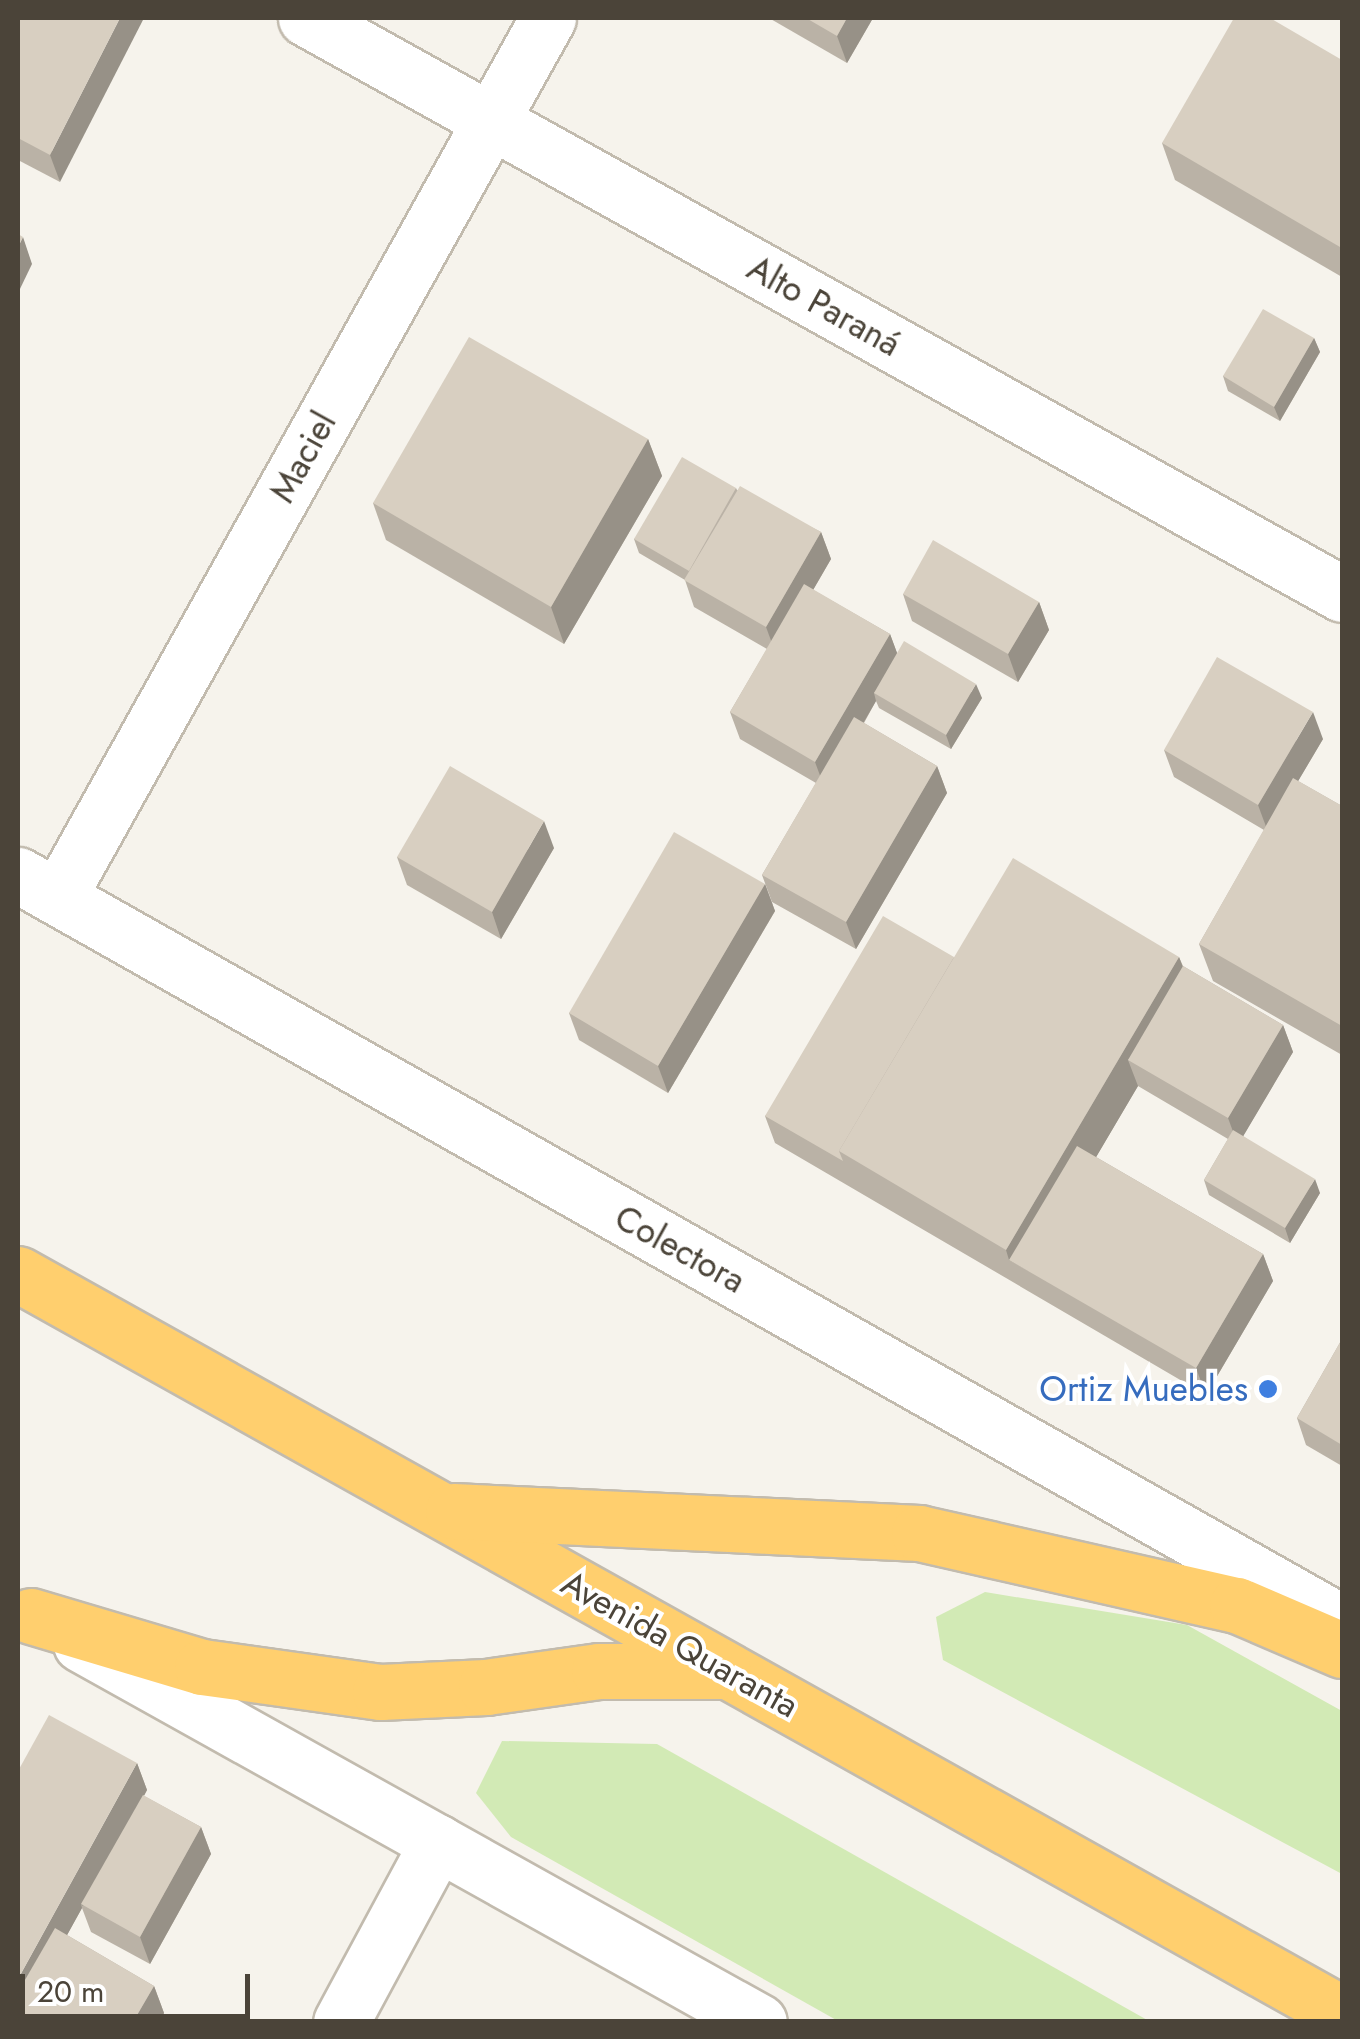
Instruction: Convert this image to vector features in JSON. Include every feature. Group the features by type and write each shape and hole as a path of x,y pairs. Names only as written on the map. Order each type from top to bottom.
{"highway":[{"name":"Avenida Quaranta","path":"18,1274 1342,2014"},
{"path":"440,1510 919,1533 1237,1605 1342,1650"},
{"path":"24,1612 202,1667 380,1692 486,1687 598,1671 728,1671"}],"street":[{"name":"Alto Paraná","path":"306,18 1342,594"},
{"name":"Maciel","path":"38,886 548,18"},
{"name":"Colectora","path":"38,886 1342,1623"},
{"path":"24,1612 759,2022"},
{"path":"341,2022 438,1842"}],"green space":[{"path":"985,1592 1187,1625 1342,1711 1342,1874 943,1660 936,1617"},
{"path":"502,1741 657,1744 1149,2021 838,2021 511,1837 476,1793"}],"building":[{"path":"18,18 120,18 50,155 18,138"},
{"path":"806,18 847,18 837,36"},
{"path":"1234,18 1270,18 1342,60 1340,247 1162,143"},
{"path":"1263,309 1314,338 1274,407 1223,376"},
{"path":"469,337 648,439 551,607 373,503"},
{"path":"682,457 736,488 689,571 634,539"},
{"path":"740,486 821,532 766,627 684,580"},
{"path":"933,540 1039,602 1008,654 903,594"},
{"path":"804,584 890,634 815,762 730,712"},
{"path":"904,641 976,684 946,735 874,693"},
{"path":"1217,657 1313,712 1258,805 1164,750"},
{"path":"854,717 937,766 846,922 762,875"},
{"path":"450,766 544,821 492,912 397,857"},
{"path":"1293,778 1342,806 1342,1026 1199,944"},
{"path":"674,832 765,884 658,1066 569,1013"},
{"path":"1013,858 1179,957 1006,1250 839,1151"},
{"path":"883,916 954,957 839,1151 843,1161 765,1116"},
{"path":"1183,966 1283,1025 1228,1118 1128,1060"},
{"path":"1233,1130 1315,1179 1285,1228 1204,1180"},
{"path":"1077,1146 1263,1254 1196,1368 1009,1260"},
{"path":"1342,1339 1342,1445 1297,1418"},
{"path":"49,1715 137,1763 18,1979 18,1771"},
{"path":"143,1795 201,1827 140,1937 81,1904"},
{"path":"55,1928 154,1986 133,2022 18,2022 18,1992"}],"place":[{"name":"Ortiz Muebles","path":"1268,1389"}]}
